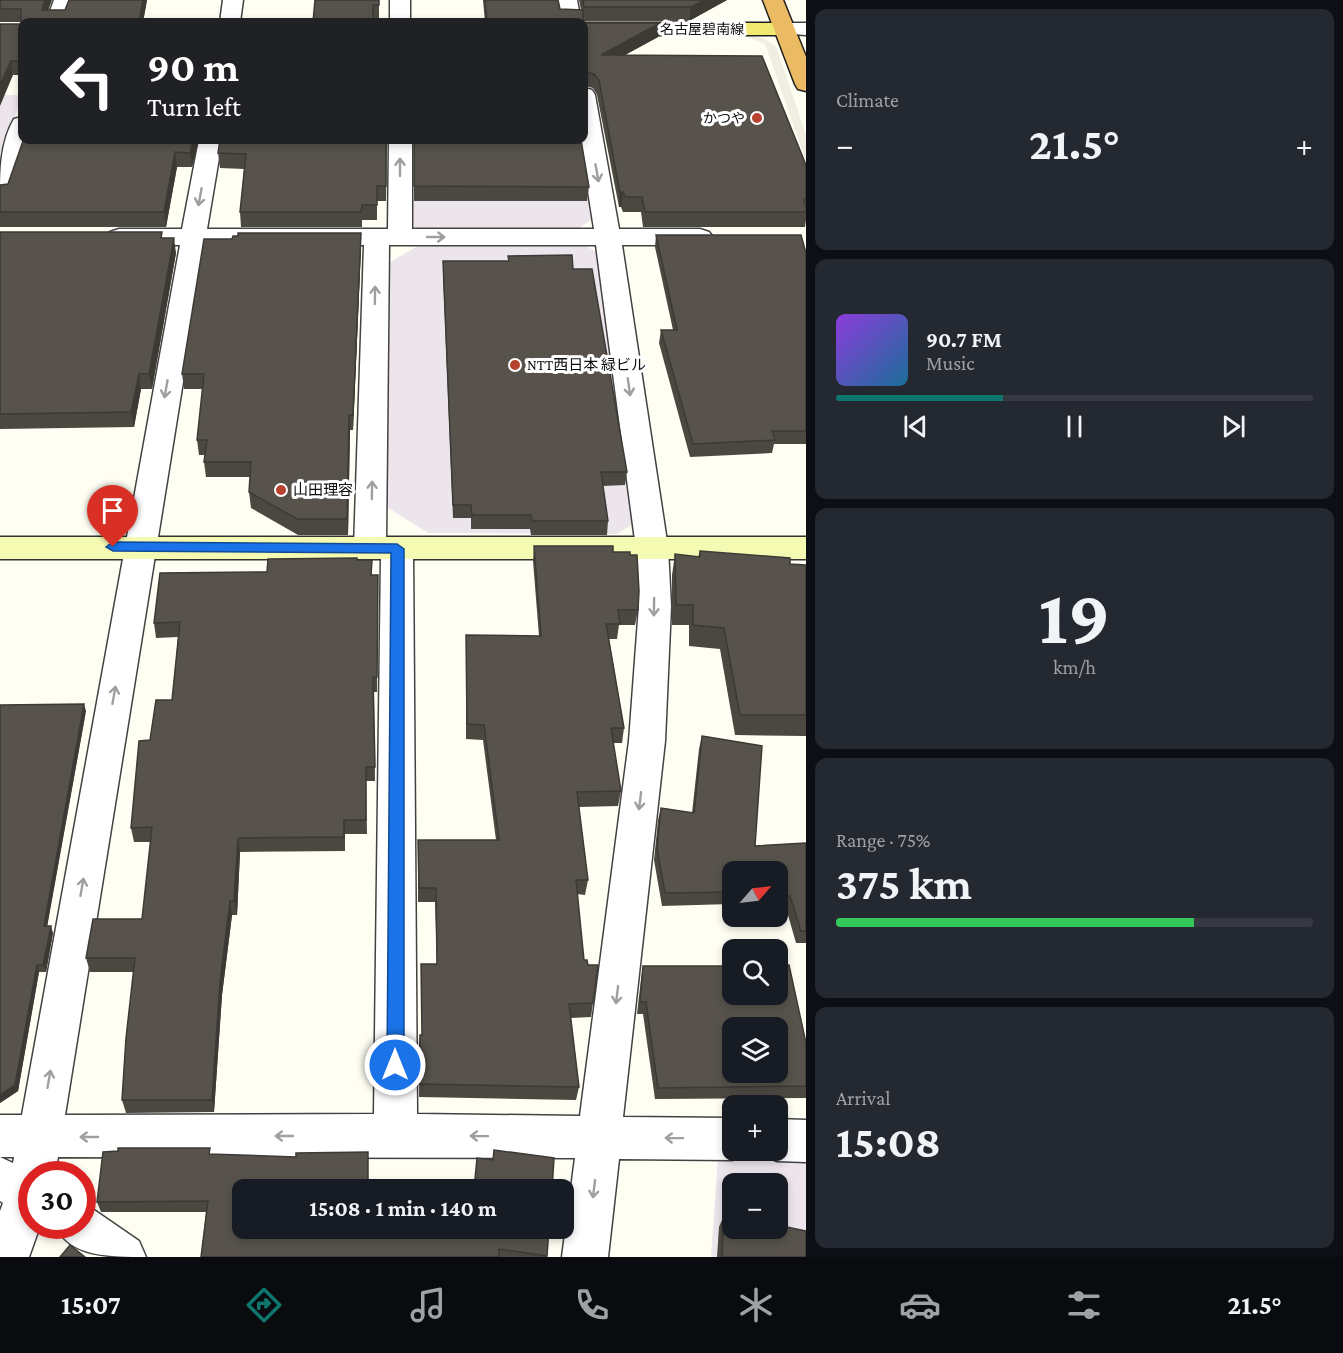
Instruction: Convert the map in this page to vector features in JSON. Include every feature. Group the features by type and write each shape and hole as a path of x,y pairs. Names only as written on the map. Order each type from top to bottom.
{"highway":[{"path":"773,0 795,29 806,84"}],"main road":[{"name":"名古屋碧南線","path":"588,29 795,29"}],"street":[{"path":"57,18 64,0"},
{"path":"231,18 233,0"},
{"path":"400,0 400,18"},
{"path":"567,0 570,18"},
{"path":"585,1257 647,741 655,606 652,548 608,238 588,119"},
{"path":"0,192 18,136"},
{"path":"26,1161 140,547 209,144"},
{"path":"395,1135 384,549 388,237 400,144"},
{"path":"96,237 721,237"},
{"path":"0,548 806,548"},
{"path":"96,1164 395,1135 722,1139"},
{"path":"788,1140 806,1141"},
{"path":"6,1257 18,1200"},
{"path":"96,1238 123,1257"}],"shaded area":[{"path":"745,36 763,38 776,46 806,135 806,161 765,44"},
{"path":"0,95 18,95 18,107 0,162"},
{"path":"408,144 580,144 592,220 573,231 422,231 409,224"},
{"path":"421,244 582,244 597,252 635,522 618,534 428,533 382,504 387,264"},
{"path":"718,1157 722,1157 722,1161 806,1159 806,1257 711,1257"}],"building":[{"path":"0,0 45,0 42,10 65,10 69,0 143,0 140,18 21,18 21,9 0,9"},
{"path":"315,0 379,0 379,5 373,5 373,18 313,18"},
{"path":"485,0 558,0 560,9 583,10 583,18 487,18"},
{"path":"583,0 704,0 691,7 584,7"},
{"path":"588,23 660,23 601,55 762,56 806,165 806,200 804,200 806,212 645,212 642,197 625,197 623,192 620,193 599,80 594,74 588,72"},
{"path":"0,24 18,24 18,61 11,61 0,85"},
{"path":"22,144 192,144 190,153 175,152 164,212 0,212 0,185 8,184"},
{"path":"219,144 386,144 386,186 377,186 377,205 362,205 361,212 240,212 246,154 218,153"},
{"path":"414,144 582,144 589,187 414,186"},
{"path":"0,232 162,232 161,238 174,238 149,374 139,374 131,412 0,414"},
{"path":"238,233 361,233 353,415 349,415 347,519 297,519 249,492 251,462 204,462 207,440 197,440 204,374 182,374 204,239 232,239 233,236 238,236"},
{"path":"656,235 801,235 806,253 806,431 772,431 775,440 693,444 661,330 677,330"},
{"name":"NTT西日本 緑ビル","path":"572,255 573,269 592,269 627,472 601,472 608,521 532,521 531,515 472,515 471,505 453,505 443,261 509,261 508,256"},
{"path":"534,546 613,546 613,552 630,552 630,555 637,555 638,610 618,610 620,624 606,624 624,728 611,728 621,791 577,792 588,880 576,880 584,960 587,960 588,965 598,965 593,1003 569,1004 579,1087 419,1084 420,1035 422,1035 421,964 437,964 436,888 419,888 418,840 499,840 484,725 467,724 466,635 541,636"},
{"path":"700,551 790,558 790,564 806,565 806,715 740,715 724,628 693,625 693,605 676,605 675,554 700,557"},
{"path":"357,558 357,560 372,560 371,575 378,575 377,677 373,677 375,767 366,767 366,820 344,820 344,837 238,838 234,901 230,901 220,982 212,1100 122,1100 135,958 86,958 93,919 142,919 152,827 131,828 139,741 150,740 156,700 172,700 180,622 154,623 160,573 267,572 268,559"},
{"path":"84,704 44,926 51,926 43,965 37,965 15,1085 0,1095 0,705"},
{"path":"702,736 762,746 755,846 806,843 806,931 801,931 790,896 788,896 788,861 722,861 722,892 665,893 657,848 661,808 694,813"},
{"path":"789,965 806,1043 806,1086 658,1088 646,1002 640,1002 643,966 722,966 722,1005 788,1005"},
{"path":"118,1148 210,1148 209,1154 296,1157 296,1153 368,1152 368,1179 232,1179 232,1239 548,1239 547,1256 499,1249 499,1257 201,1257 208,1201 97,1202 103,1152 118,1151"},
{"path":"494,1150 554,1158 553,1179 475,1179 477,1158 493,1160"},
{"path":"788,1227 806,1231 806,1257 722,1257 723,1239 788,1239"},
{"path":"70,1245 85,1257 60,1257"}],"place":[{"name":"かつや","path":"757,118"},
{"name":"NTT西日本 緑ビル","path":"515,365"},
{"name":"山田理容","path":"281,490"}],"route":[{"path":"113,547 397,549 395,1065"}]}
